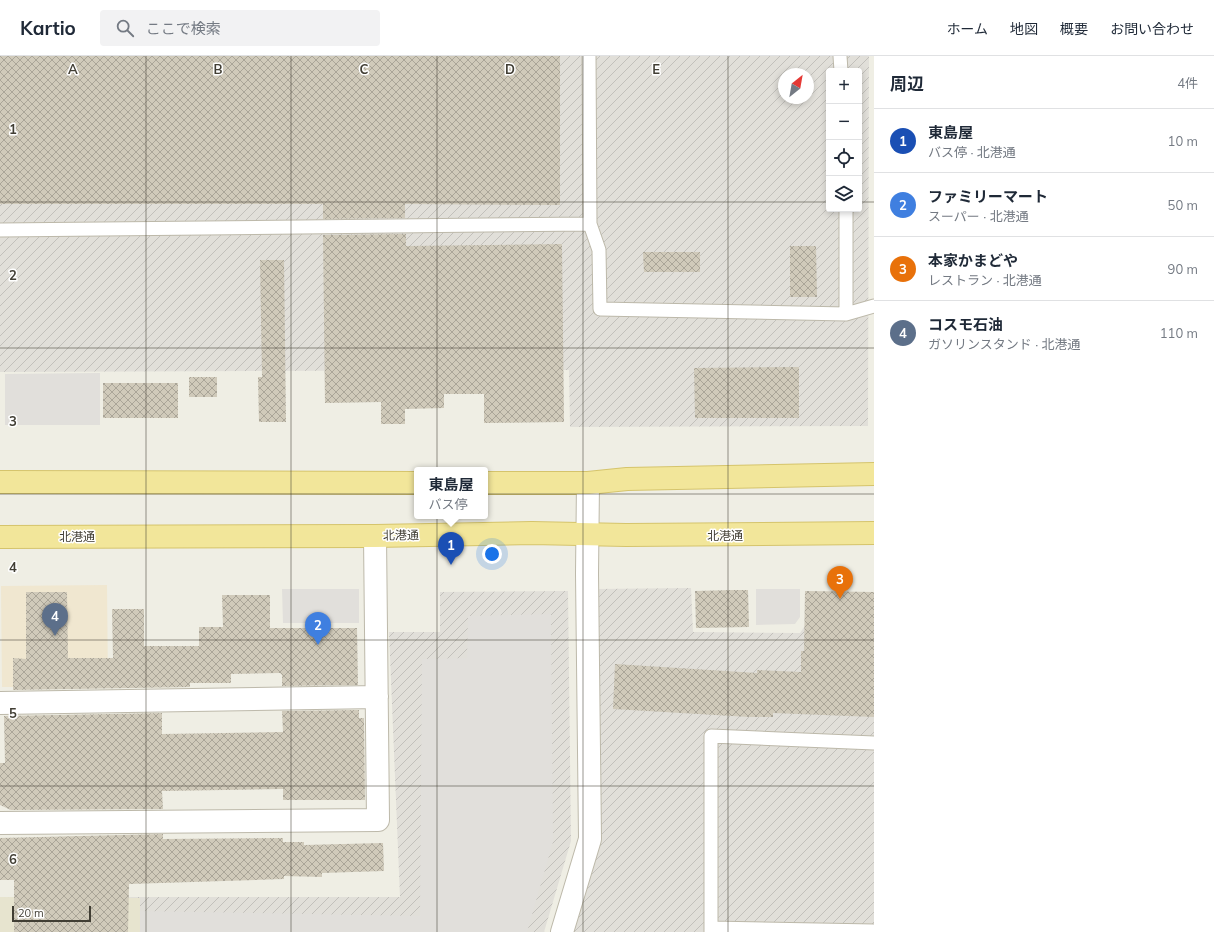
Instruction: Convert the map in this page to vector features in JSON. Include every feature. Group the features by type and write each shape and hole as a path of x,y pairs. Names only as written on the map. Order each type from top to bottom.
{"main road":[{"path":"488,483 588,483 627,479 874,474"},
{"path":"0,482 414,483"},
{"name":"北港通","path":"0,537 375,536 587,533 626,535 874,533"}],"street":[{"path":"562,932 590,839 587,533 588,483"},
{"path":"0,823 378,820 375,536"},
{"path":"0,702 377,697"}],"lane":[{"path":"589,56 590,224 599,250 600,309 846,314 874,306"},
{"path":"840,56 841,68"},
{"path":"846,212 846,314"},
{"path":"0,230 590,224"},
{"path":"874,743 711,736 711,930 874,931"}],"shaded area":[{"path":"0,56 869,56 868,426 570,427 569,370 0,372"},
{"path":"100,373 100,425 5,425 5,374"},
{"path":"107,585 108,687 2,687 1,586"},
{"path":"691,588 693,632 800,633 810,618 874,620 874,932 573,932 596,589"},
{"path":"282,589 359,589 359,623 283,623"},
{"path":"756,589 800,589 800,617 795,624 756,625"},
{"path":"568,591 571,841 544,932 0,932 0,897 400,897 389,632 440,632 440,592"},
{"path":"551,614 553,842 527,932 140,932 140,911 420,916 422,659 467,658 468,616"},
{"path":"0,897 140,898 140,932 0,932"}],"building":[{"path":"0,56 560,56 560,205 405,204 405,218 323,219 323,204 0,204"},
{"path":"406,234 406,246 562,244 564,422 484,423 484,394 444,394 444,408 405,409 405,424 381,424 381,402 325,403 323,235"},
{"path":"790,246 816,246 817,297 790,297"},
{"path":"643,252 700,252 700,272 644,272"},
{"path":"260,260 284,260 286,422 259,422 258,377 262,377"},
{"path":"799,367 799,418 695,418 694,368"},
{"path":"189,377 217,377 217,397 189,397"},
{"path":"103,383 178,383 178,418 103,418"},
{"path":"748,590 749,627 696,628 695,591"},
{"path":"805,591 874,592 874,717 773,713 773,717 749,717 613,709 615,664 757,673 757,670 801,672 801,651 804,651"},
{"path":"26,592 67,592 68,658 113,658 112,609 144,609 144,646 199,646 199,627 223,627 222,595 270,595 270,628 357,628 358,685 282,686 282,675 280,673 231,674 231,683 190,683 190,687 13,690 13,658 26,659"},
{"path":"359,710 359,718 364,718 365,800 283,800 283,789 162,791 163,809 11,810 0,805 0,763 5,763 4,716 162,713 162,734 283,732 282,711"},
{"path":"163,834 163,839 283,838 283,842 304,842 304,845 383,843 384,871 322,873 322,877 284,876 284,879 129,884 128,932 14,932 14,880 0,880 0,838"}],"place":[{"name":"東島屋","path":"451,565"},
{"name":"本家かまどや","path":"840,599"},
{"name":"コスモ石油","path":"55,636"},
{"name":"ファミリーマート","path":"318,645"}]}
